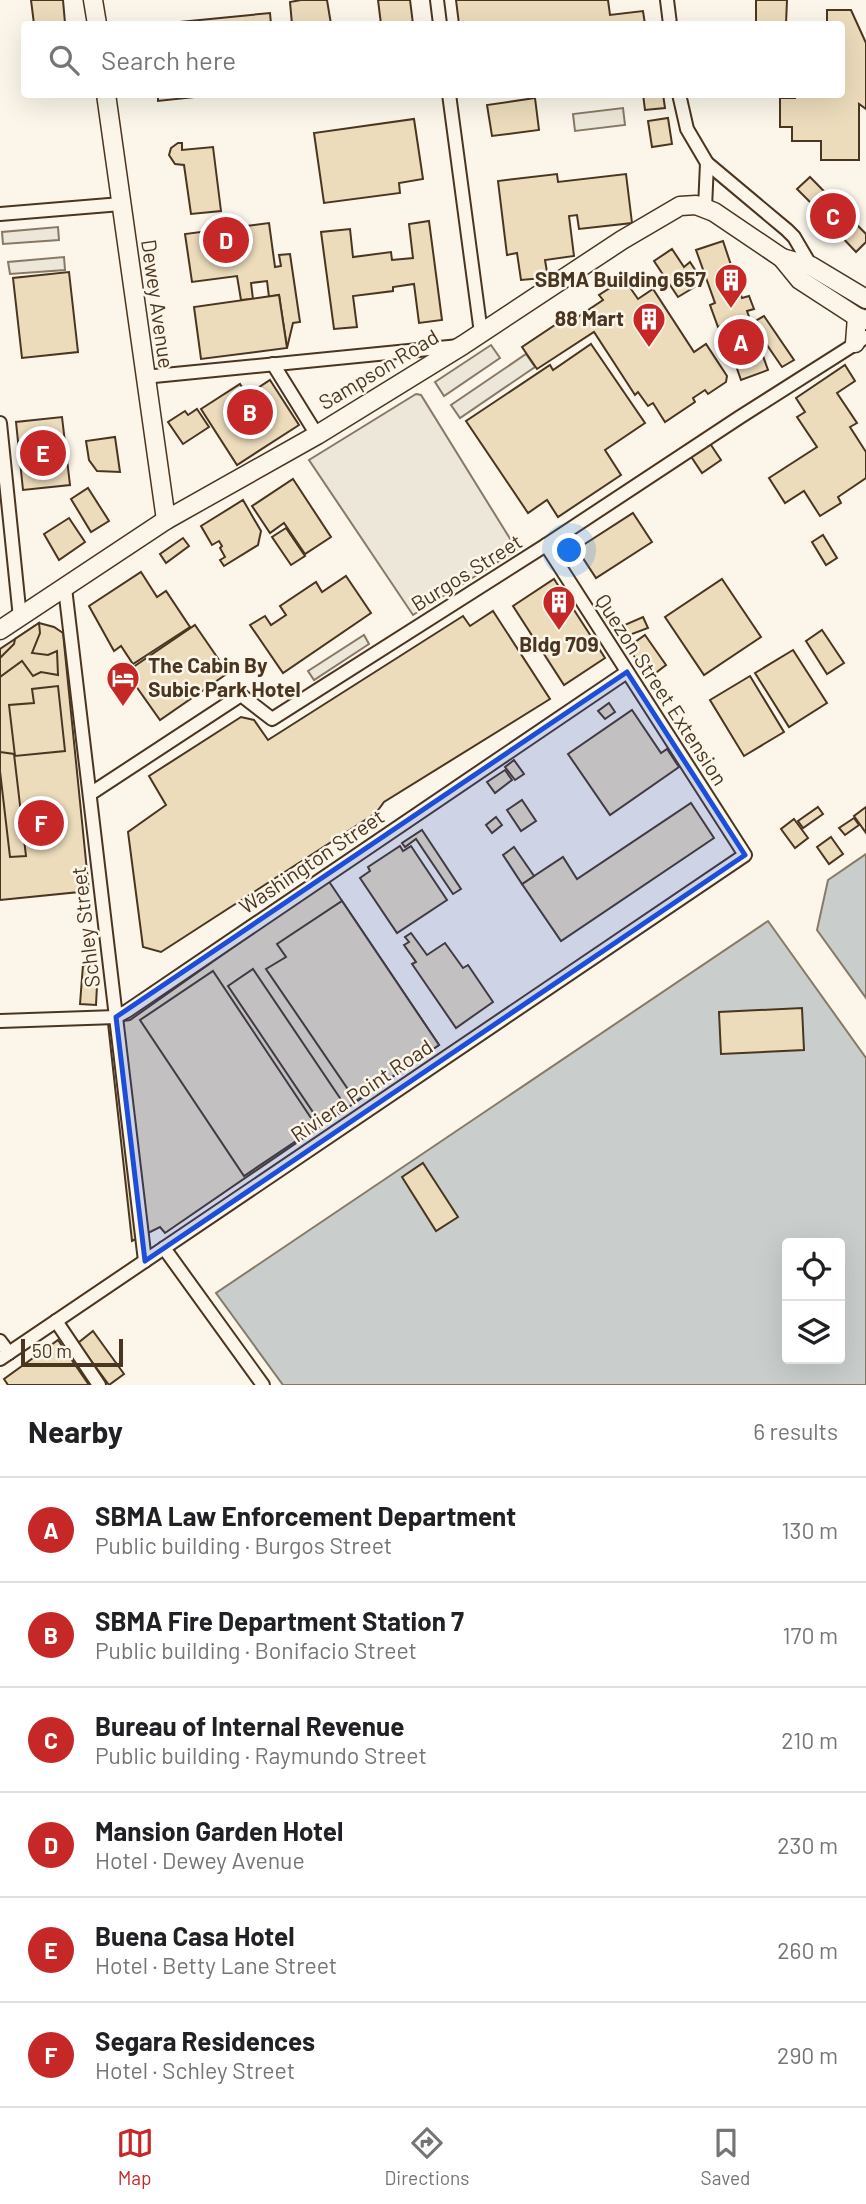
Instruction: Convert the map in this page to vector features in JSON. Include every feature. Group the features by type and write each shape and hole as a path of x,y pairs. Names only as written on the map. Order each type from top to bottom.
{"main road":[{"path":"93,0 96,21"},
{"name":"Dewey Avenue","path":"107,98 166,520"},
{"name":"Sampson Road","path":"0,630 166,520 317,435 463,345 673,209 688,204 705,208"},
{"path":"705,208 782,258 811,266 866,299"},
{"path":"782,258 800,280 862,318 860,340"}],"street":[{"path":"437,0 440,21"},
{"path":"667,0 670,21"},
{"path":"450,98 481,333"},
{"path":"681,98 687,128 707,163 787,230 811,266"},
{"path":"705,208 707,163"},
{"path":"0,214 121,204"},
{"name":"Burgos Street","path":"90,794 242,695 272,719 546,545 860,340"},
{"path":"144,377 463,345"},
{"path":"274,364 317,435"},
{"path":"0,424 20,618"},
{"name":"Quezon Street Extension","path":"546,545 745,855"},
{"name":"Schley Street","path":"65,588 145,1261"},
{"name":"Washington Street","path":"0,1021 116,1017 144,1001 626,672"},
{"name":"Riviera Point Road","path":"4,1356 745,855"},
{"path":"164,1248 262,1385"},
{"path":"56,1321 99,1385"},
{"path":"0,1341 4,1356"}],"highlighted area":[{"path":"627,672 745,855 145,1261 116,1017"}],"shaded area":[{"path":"623,108 625,125 575,131 573,114"},
{"path":"58,227 59,240 3,244 2,232"},
{"path":"64,257 65,270 10,274 8,262"},
{"path":"491,345 500,358 444,396 435,382"},
{"path":"526,354 535,367 460,418 451,405"},
{"path":"416,394 421,395 517,550 413,615 309,460"},
{"path":"364,635 369,644 314,680 308,671"},
{"path":"866,854 866,998 817,930 828,880"},
{"path":"768,921 866,1058 866,1385 283,1385 216,1293"}],"building":[{"path":"31,0 63,0 65,21 34,21"},
{"path":"327,0 330,21 292,21 290,2"},
{"path":"378,0 410,0 413,21 381,21"},
{"path":"456,0 608,0 610,15 643,11 645,21 459,21"},
{"path":"756,0 787,0 786,21 756,21"},
{"path":"827,10 851,10 866,43 866,109 859,104 859,160 821,160 821,141 792,141 792,127 780,127 780,98 845,98 845,21 827,21"},
{"path":"270,13 271,21 189,21"},
{"path":"158,98 186,98 158,101"},
{"path":"535,98 539,130 492,136 487,105"},
{"path":"644,98 664,98 665,108 645,110"},
{"path":"668,118 672,144 652,147 648,121"},
{"path":"414,119 423,179 399,183 400,193 324,203 314,133"},
{"path":"182,143 182,150 213,147 221,211 191,214 184,165 175,164 169,155 171,148"},
{"path":"557,174 558,182 626,174 632,223 579,229 577,215 569,216 574,256 545,260 547,272 543,278 521,280 517,253 507,255 498,181"},
{"path":"810,177 866,234 866,242 856,252 840,235 838,237 816,218 821,213 797,189"},
{"path":"429,221 442,320 419,323 414,284 393,287 393,291 353,296 357,327 334,329 321,232 350,229 353,257 391,252 392,260 413,258 409,224"},
{"path":"269,223 275,267 281,266 279,255 290,254 300,322 293,323 287,348 279,295 269,297 267,281 251,283 253,299 241,300 237,276 192,282 185,234"},
{"name":"SBMA Building 657","path":"723,241 742,298 749,296 754,309 747,311 768,370 741,380 722,326 718,327 710,305 715,303 696,250"},
{"path":"672,249 684,267 690,262 703,282 678,297 654,261"},
{"path":"69,272 78,352 22,358 13,278"},
{"name":"88 Mart","path":"624,279 638,299 653,289 694,352 706,344 727,376 726,382 708,394 705,390 693,398 695,402 665,422 653,403 648,406 638,392 635,395 594,332 537,369 522,347 570,315 573,320 603,300 599,295"},
{"path":"279,295 287,348 201,359 194,307"},
{"path":"764,316 794,360 782,367 752,323"},
{"path":"591,344 645,423 605,450 621,475 558,517 547,500 528,513 466,421 550,365 553,370"},
{"path":"845,365 855,381 837,393 857,423 850,427 866,452 866,478 838,497 841,503 820,516 804,491 785,503 769,478 817,447 797,417 805,412 796,398"},
{"path":"270,380 299,425 237,465 201,409 240,384 247,395"},
{"path":"197,409 209,427 183,444 168,422 185,411 188,415"},
{"path":"62,417 70,485 23,490 16,422"},
{"path":"115,437 120,472 97,471 89,460 86,441"},
{"path":"709,442 721,460 702,473 690,455"},
{"path":"293,479 331,537 305,554 284,523 270,533 252,506"},
{"path":"88,488 109,521 91,532 71,499"},
{"path":"243,500 261,531 258,545 224,566 220,560 225,557 220,548 222,546 219,541 212,545 201,526"},
{"path":"633,513 652,542 596,578 577,549"},
{"path":"69,518 85,542 59,560 44,534"},
{"path":"286,528 305,556 291,565 272,537"},
{"path":"823,535 837,558 826,565 812,542"},
{"path":"183,538 189,546 166,563 160,554"},
{"path":"141,572 157,597 166,591 190,627 133,664 121,646 114,651 89,606"},
{"path":"346,576 371,613 283,673 250,625 265,616 271,625 286,615 280,606 316,582 322,592"},
{"name":"Bldg 709","path":"554,579 605,658 564,685 513,606"},
{"path":"722,579 761,637 704,675 665,617"},
{"path":"493,611 550,699 384,802 376,813 161,952 143,947 128,832 166,805 149,776 241,717 254,720 268,740 463,616 470,626"},
{"path":"643,617 648,628 624,637 620,627"},
{"path":"39,623 63,633 89,891 0,900 0,649"},
{"path":"39,623 40,633 32,653 48,655 57,651 58,675 41,672 33,676 22,661 0,677 0,658 14,644 15,639"},
{"path":"195,625 228,673 160,720 126,672"},
{"path":"822,630 844,663 827,674 806,641"},
{"path":"645,635 666,665 649,678 628,647"},
{"path":"793,650 827,703 789,727 755,673"},
{"path":"750,676 784,732 744,756 710,700"},
{"path":"58,686 65,751 15,756 9,705 34,703 32,689"},
{"path":"609,703 615,712 605,719 598,711"},
{"path":"632,710 661,753 667,749 679,767 610,815 568,754"},
{"path":"0,752 14,754 26,856 10,857"},
{"path":"514,760 524,774 515,780 505,767"},
{"path":"505,770 512,780 495,793 487,782"},
{"path":"522,800 536,821 521,831 507,810"},
{"path":"691,803 714,838 561,941 522,884 563,857 577,879"},
{"path":"818,807 823,814 803,828 798,821"},
{"path":"866,807 866,833 854,816"},
{"path":"496,817 502,825 492,833 486,825"},
{"path":"854,818 859,825 845,835 839,828"},
{"path":"794,819 808,838 795,848 781,829"},
{"path":"422,830 461,889 453,894 416,839 405,847 402,843"},
{"path":"831,837 843,854 829,864 817,847"},
{"path":"400,846 403,851 411,846 447,900 397,933 360,878 370,871 368,867"},
{"path":"514,847 534,876 522,884 503,855"},
{"path":"328,880 439,1045 165,1233 160,1227 132,1241 108,1023 130,1020"},
{"path":"342,901 439,1045 356,1101 266,969 286,957 277,944"},
{"path":"411,933 427,955 445,943 463,968 468,965 493,1002 456,1028 412,964 416,962 404,945 409,942 405,937"},
{"path":"83,965 98,966 96,1005 80,1004"},
{"path":"253,969 346,1107 321,1124 228,986"},
{"path":"213,971 317,1127 244,1176 140,1020"},
{"path":"802,1008 804,1050 721,1054 719,1012"},
{"path":"423,1163 458,1217 436,1231 402,1177"},
{"path":"93,1331 124,1374 109,1385 78,1343"},
{"path":"58,1340 89,1385 8,1385 4,1379"}],"place":[{"name":"Bureau of Internal Revenue","path":"833,216"},
{"name":"Mansion Garden Hotel","path":"226,240"},
{"name":"SBMA Building 657","path":"731,310"},
{"name":"SBMA Law Enforcement Department","path":"741,342"},
{"name":"88 Mart","path":"649,349"},
{"name":"SBMA Fire Department Station 7","path":"250,412"},
{"name":"Buena Casa Hotel","path":"43,453"},
{"name":"Bldg 709","path":"559,632"},
{"name":"The Cabin By Subic Park Hotel","path":"123,708"},
{"name":"Segara Residences","path":"41,823"}]}
